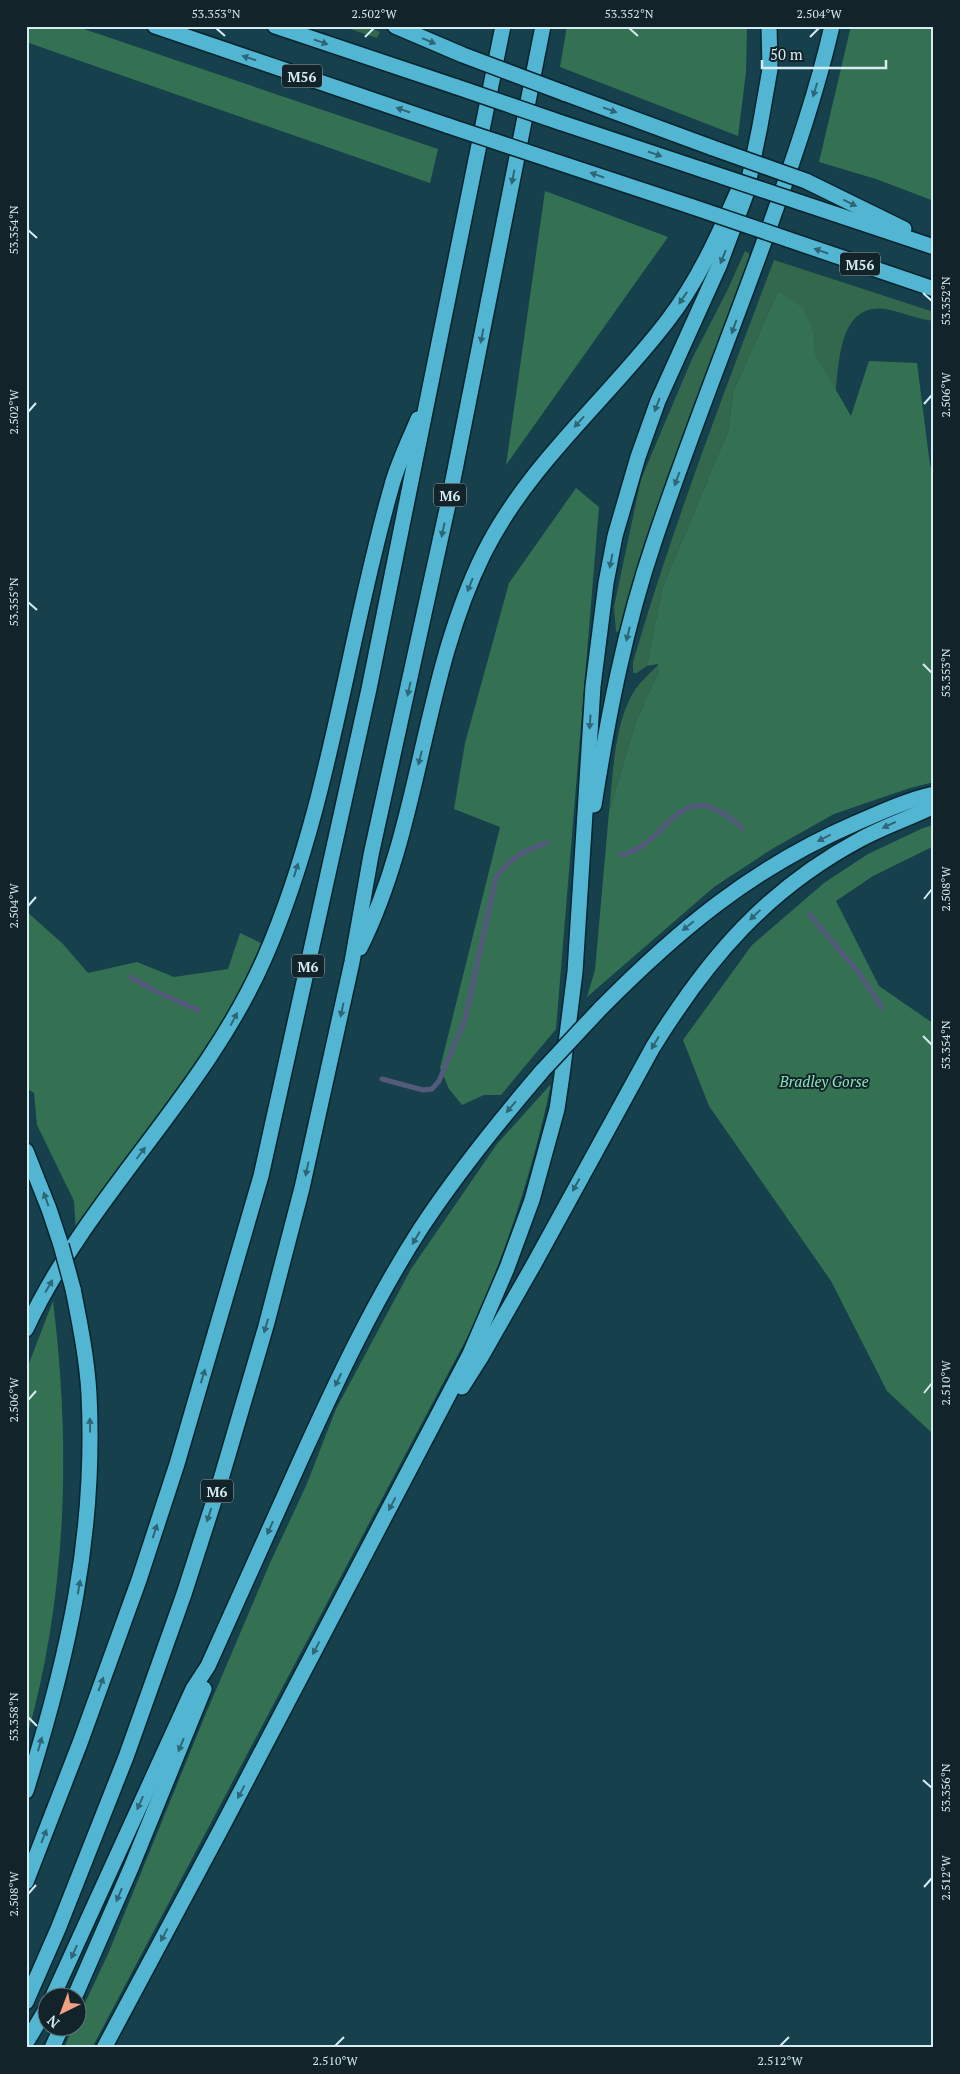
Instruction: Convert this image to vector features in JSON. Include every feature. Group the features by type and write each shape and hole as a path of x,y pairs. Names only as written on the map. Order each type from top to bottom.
{"highway":[{"name":"M56","path":"155,26 934,289"},
{"name":"M56","path":"275,26 934,247"},
{"path":"394,26 463,55 564,93 806,181 934,243"},
{"name":"M6","path":"26,1882 80,1743 139,1580 188,1426 261,1176 369,689 503,26"},
{"name":"M6","path":"26,2002 58,1929 126,1757 184,1594 221,1479 266,1326 302,1188 352,962 371,855 449,500 543,26"},
{"path":"104,2048 470,1354 520,1236 532,1200 557,1110 575,972 593,686 606,583 615,536 638,457 658,402 719,266 738,220 746,194 770,69 769,26"},
{"path":"581,886 611,702 635,606 654,542 738,315 804,127 832,26"},
{"path":"352,962 373,920 394,861 455,622 484,552 508,512 536,472 644,349 685,296 709,257 731,207 760,126"},
{"path":"26,1329 48,1285 76,1240 218,1047 249,991 265,956 292,882 318,798 392,483 431,386"},
{"path":"58,1986 193,1689 208,1666 330,1396 388,1282 447,1190 508,1111 543,1070 600,1009 673,938 718,902 763,872 839,830 879,812 934,794"},
{"path":"414,1461 481,1357 653,1047 708,966 728,941 794,882 861,838 934,806"},
{"path":"26,1151 50,1208 73,1289 84,1346 89,1393 90,1461 89,1503 82,1568 71,1628 54,1698 26,1791"},
{"path":"79,1986 131,1868 206,1683 208,1666"},
{"path":"26,2043 38,2023"},
{"path":"52,2048 57,2036"}],"green space":[{"path":"26,26 75,26 438,149 430,183 26,42"},
{"path":"341,26 367,26 380,32 377,38"},
{"path":"567,26 747,26 746,72 738,136 560,67"},
{"path":"851,26 934,26 934,201 876,179 819,162"},
{"path":"545,191 668,237 506,465"},
{"path":"745,251 750,254 669,481 620,631 616,632 614,607 641,479 692,359"},
{"path":"774,260 934,312 934,321 885,309 870,310 859,315 851,324 841,350 836,391 815,354 814,334 778,291 733,392 728,431 662,589 647,666 637,673 633,673 633,662 648,611 682,510"},
{"path":"778,291 803,308 814,334 815,354 851,416 869,361 917,363 930,465 934,473 934,782 910,788 834,814 772,849 714,887 587,997 595,970 609,812 636,721 658,672 658,664 647,666 662,589 728,431 733,392"},
{"path":"576,488 599,507 556,1029 501,1095 484,1095 462,1105 449,1089 440,1068 500,827 454,809 465,743 509,583"},
{"path":"659,664 657,674 636,721 609,812 615,751 622,720 635,689"},
{"name":"Bradley Gorse","path":"934,825 934,846 873,876 836,901 879,986 934,1024 934,1435 887,1391 831,1281 709,1106 683,1040 752,945 824,883 868,854 923,828"},
{"path":"26,911 63,944 88,973 137,962 174,977 228,969 240,933 261,943 240,992 204,1055 163,1115 76,1232 74,1201 37,1125 34,1093 26,1088"},
{"path":"551,1084 536,1148 517,1211 495,1272 470,1332 92,2048 64,2048 69,2036 88,2036 88,1997 108,1954 204,1718 270,1563 306,1486 336,1409 411,1269 497,1144"},
{"path":"53,1301 59,1356 62,1412 62,1522 50,1632 40,1686 26,1740 26,1371"}],"waterway":[{"path":"620,855 637,849 688,808 703,806 720,812 742,828"},
{"path":"382,1079 423,1090 432,1089 439,1081 465,1020 496,877 506,865 518,856 532,848 547,843"},
{"path":"810,915 859,973 882,1008"},
{"path":"130,977 159,993 198,1010"}]}
